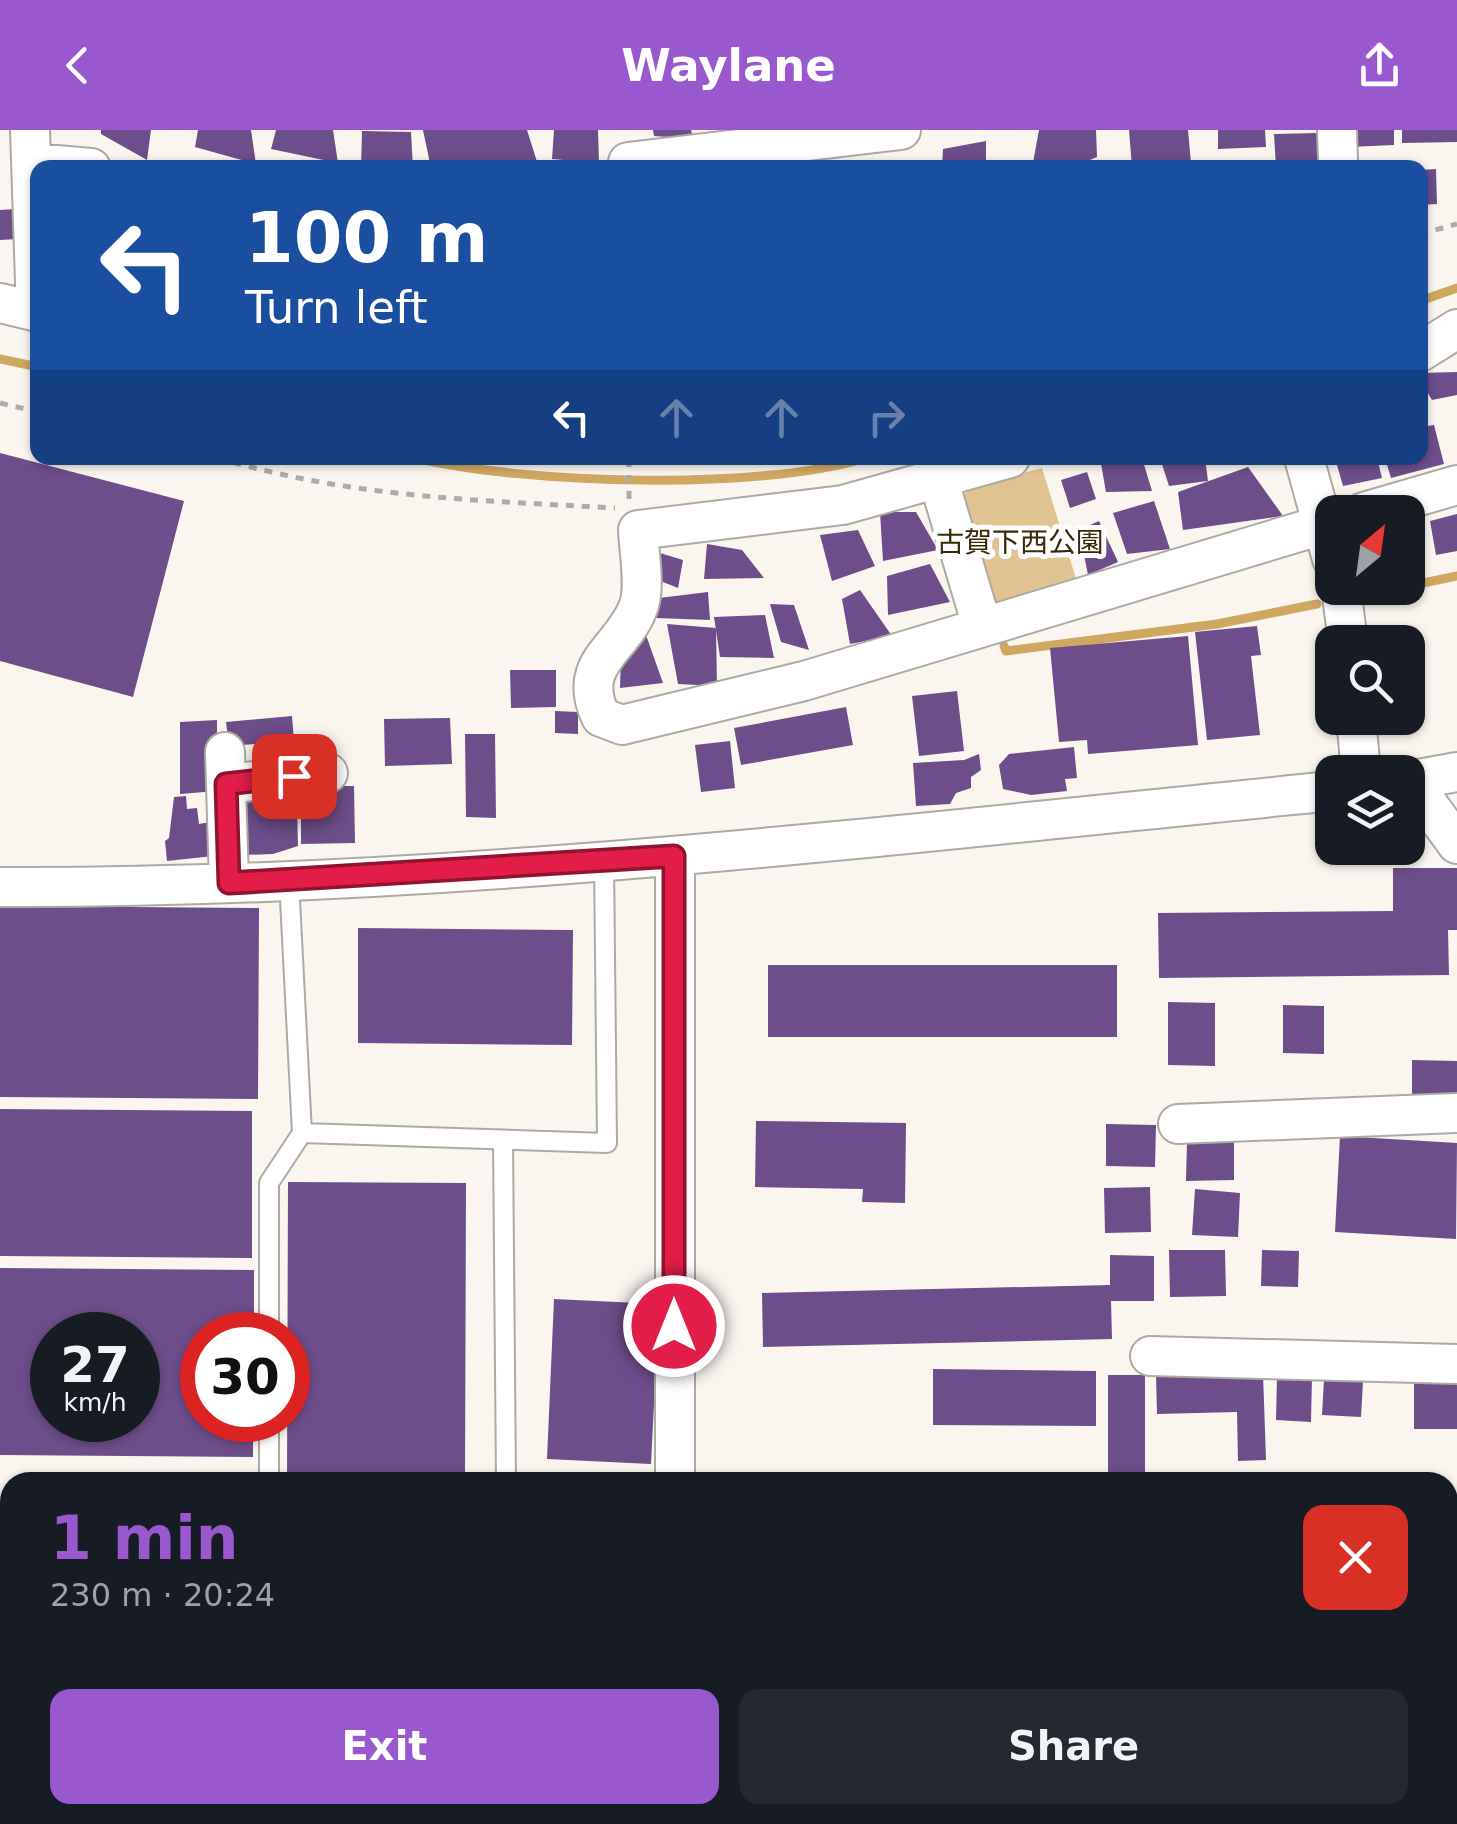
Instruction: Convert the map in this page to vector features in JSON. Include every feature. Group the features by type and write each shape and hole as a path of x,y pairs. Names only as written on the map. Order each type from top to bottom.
{"street":[{"path":"628,153 901,130"},
{"path":"32,146 70,160"},
{"path":"0,303 30,310"},
{"path":"1428,347 1457,330"},
{"path":"985,465 823,509 638,530 640,605 597,662 594,703 601,717 622,725 804,682 982,626 1315,539"},
{"path":"1306,465 1316,495"},
{"path":"938,478 982,626"},
{"path":"1423,495 1457,485"},
{"path":"229,883 226,768 328,773"},
{"path":"1425,778 1457,772"},
{"path":"0,887 229,883 674,856 1315,793"},
{"path":"1425,802 1457,844"},
{"path":"674,856 674,1472"},
{"path":"1178,1124 1457,1113"},
{"path":"1150,1356 1457,1364"}],"lane":[{"path":"302,1134 607,1143 604,860"},
{"path":"269,1312 269,1183 302,1134 289,880"},
{"path":"504,1140 506,1472"},
{"path":"269,1442 269,1472"}],"path":[{"path":"1428,232 1457,224"},
{"path":"0,403 30,410"},
{"path":"243,465 384,495 629,509 629,465"}],"green space":[{"name":"古賀下西公園","path":"1042,468 1078,585 1006,608 995,603 962,498 969,487"}],"building":[{"path":"101,130 151,130 147,160 101,134"},
{"path":"198,130 251,130 255,160 242,160 195,147"},
{"path":"276,130 333,130 338,160 324,160 271,149"},
{"path":"423,130 527,130 536,160 429,160"},
{"path":"554,130 598,130 599,160 552,159"},
{"path":"653,130 691,130 694,139 654,136"},
{"path":"1039,130 1096,130 1097,157 1033,160"},
{"path":"1129,130 1188,130 1191,160 1131,160"},
{"path":"1218,130 1265,130 1266,147 1218,149"},
{"path":"1348,130 1394,130 1394,145 1349,147"},
{"path":"1402,130 1457,130 1457,142 1402,143"},
{"path":"362,131 411,132 413,160 361,160"},
{"path":"1317,133 1318,160 1276,160 1274,134"},
{"path":"986,141 986,160 942,160 943,149"},
{"path":"1436,169 1437,204 1428,205 1428,170"},
{"path":"16,209 17,239 0,240 0,210"},
{"path":"1457,372 1457,395 1432,400 1428,373"},
{"path":"1434,425 1444,464 1391,478 1387,465 1428,465 1428,426"},
{"path":"0,453 30,461 30,465 46,465 184,501 133,697 0,661"},
{"path":"1101,465 1144,465 1152,491 1106,492"},
{"path":"1162,465 1206,465 1208,481 1169,486"},
{"path":"1337,465 1379,465 1382,478 1343,486"},
{"path":"1248,467 1283,516 1183,530 1178,492"},
{"path":"1087,472 1096,499 1070,508 1061,480"},
{"path":"1154,501 1170,549 1127,554 1113,513"},
{"path":"880,512 916,512 938,550 883,561"},
{"path":"1457,514 1457,551 1436,555 1430,521"},
{"path":"1099,521 1118,562 1088,575 1079,530"},
{"path":"858,530 875,566 832,581 820,535"},
{"path":"707,544 742,550 764,578 704,579"},
{"path":"650,550 683,560 678,588 648,576"},
{"path":"930,564 950,602 888,615 887,576"},
{"path":"860,590 892,636 850,644 842,599"},
{"path":"708,592 710,620 656,618 659,598"},
{"path":"770,604 794,605 809,650 781,642"},
{"path":"765,615 774,658 720,657 714,617"},
{"path":"667,624 716,628 717,686 678,684"},
{"path":"1257,626 1261,655 1251,656 1260,735 1207,740 1195,632"},
{"path":"646,635 663,683 620,688 621,654"},
{"path":"1188,636 1198,745 1088,754 1087,740 1059,742 1050,648"},
{"path":"510,670 556,670 556,707 511,708"},
{"path":"957,691 964,751 919,756 912,696"},
{"path":"846,707 853,745 741,765 734,728"},
{"path":"555,711 578,712 578,734 555,733"},
{"path":"292,716 294,741 229,746 226,722"},
{"path":"450,718 452,764 385,766 384,719"},
{"path":"217,720 217,791 180,794 180,722"},
{"path":"465,734 495,734 496,818 466,817"},
{"path":"730,741 735,788 701,792 695,745"},
{"path":"1074,747 1077,778 1065,779 1067,791 1031,795 1003,789 999,765 1009,754"},
{"path":"979,754 981,770 971,777 971,788 956,793 950,804 916,806 913,763 964,760"},
{"path":"323,786 354,786 355,843 301,844 301,810 331,809"},
{"path":"270,791 271,808 297,808 298,846 273,854 243,855 241,792"},
{"path":"186,796 187,809 197,808 199,824 210,822 213,856 167,861 165,841 169,838 174,797"},
{"path":"1393,868 1457,868 1457,930 1448,930 1449,975 1159,978 1158,913 1393,911"},
{"path":"0,906 259,908 258,1099 0,1097"},
{"path":"358,928 573,930 572,1045 358,1043"},
{"path":"768,965 1117,965 1117,1037 768,1037"},
{"path":"1168,1002 1215,1003 1215,1066 1168,1065"},
{"path":"1283,1005 1324,1006 1324,1054 1283,1053"},
{"path":"1412,1060 1457,1061 1457,1103 1412,1102"},
{"path":"0,1109 252,1111 252,1258 0,1256"},
{"path":"756,1121 906,1123 905,1203 862,1202 863,1189 755,1187"},
{"path":"1106,1124 1156,1125 1155,1167 1106,1166"},
{"path":"1340,1136 1457,1143 1456,1239 1335,1232"},
{"path":"1187,1141 1234,1141 1234,1180 1186,1181"},
{"path":"288,1182 466,1183 465,1472 287,1472 287,1442 310,1442 310,1312 288,1312"},
{"path":"1150,1187 1151,1232 1105,1233 1104,1188"},
{"path":"1195,1189 1240,1193 1238,1237 1192,1235"},
{"path":"1169,1250 1225,1250 1226,1296 1170,1297"},
{"path":"1262,1250 1299,1251 1298,1287 1261,1286"},
{"path":"1110,1255 1154,1256 1154,1301 1111,1301 1112,1339 763,1347 762,1293 1110,1285"},
{"path":"0,1268 254,1270 254,1312 180,1312 180,1442 253,1442 253,1457 0,1455"},
{"path":"554,1299 659,1304 651,1464 547,1459"},
{"path":"933,1369 1096,1371 1096,1426 933,1425"},
{"path":"1263,1373 1266,1460 1238,1461 1237,1412 1157,1414 1156,1375"},
{"path":"1108,1375 1145,1375 1145,1472 1108,1472"},
{"path":"1277,1376 1312,1376 1311,1422 1276,1420"},
{"path":"1324,1379 1363,1381 1361,1417 1322,1415"},
{"path":"1414,1381 1457,1381 1457,1429 1414,1429"}],"waterway":[{"path":"1428,298 1457,288"},
{"path":"0,359 30,365"},
{"path":"452,465 517,474 642,480 766,476 837,465"},
{"path":"1425,583 1457,576"},
{"path":"1004,646 1006,651 1217,624 1315,604"}],"route":[{"path":"294,776 226,784 229,883 674,856 674,1326"}]}
